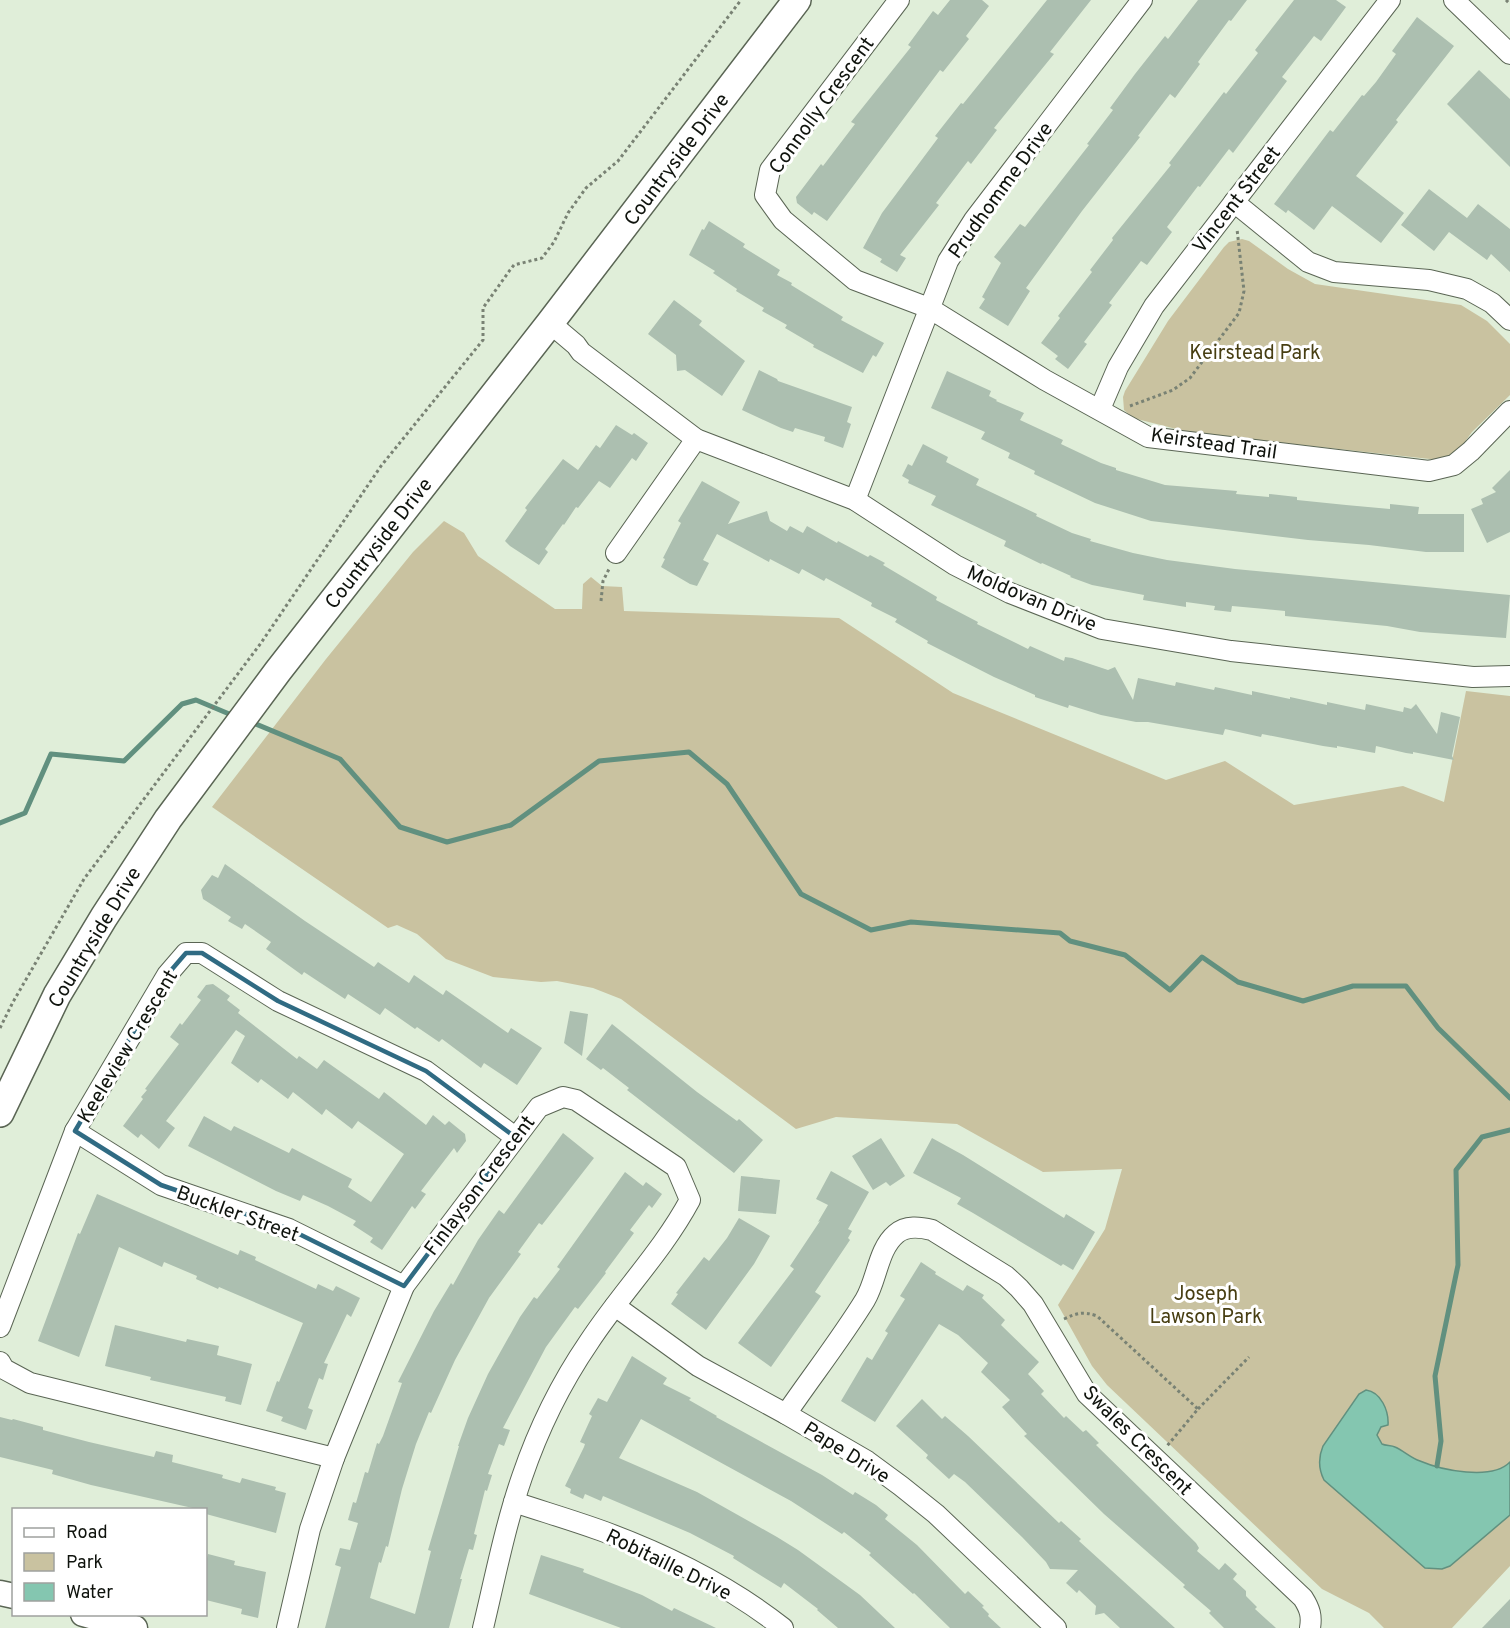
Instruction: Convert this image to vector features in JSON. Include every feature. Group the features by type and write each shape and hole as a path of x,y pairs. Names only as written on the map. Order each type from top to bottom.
{"main road":[{"name":"Countryside Drive","path":"0,1113 57,994 145,853 202,771 797,0"}],"street":[{"name":"Connolly Crescent","path":"899,0 770,170 765,195 783,220 855,280 929,308"},
{"name":"Prudhomme Drive","path":"855,501 948,261 974,220 1142,0"},
{"name":"Vincent Street","path":"1100,409 1118,367 1154,306 1390,0"},
{"path":"1454,0 1510,54"},
{"path":"1234,202 1308,262 1334,272 1429,280 1467,289 1492,303 1510,320"},
{"name":"Keirstead Trail","path":"929,308 1045,380 1148,437 1429,471 1454,465 1510,411"},
{"name":"Moldovan Drive","path":"550,323 581,352 696,439 855,501 956,565 1001,589 1102,628 1243,652 1473,677 1510,676"},
{"path":"616,553 696,439"},
{"name":"Keeleview Crescent","path":"0,1327 75,1131 167,975 186,953 202,952 278,1001 426,1071 515,1137"},
{"name":"Finlayson Crescent","path":"287,1628 310,1529 334,1458 404,1286 539,1107 563,1097 576,1100 675,1167 690,1200 675,1228 589,1341 560,1391 534,1445 514,1502 483,1628"},
{"name":"Buckler Street","path":"75,1131 161,1185 289,1229 404,1286"},
{"name":"Swales Crescent","path":"786,1414 866,1299 884,1254 897,1234 908,1228 920,1227 932,1230 1005,1276 1019,1288 1033,1304 1087,1394 1303,1598 1311,1615 1310,1628"},
{"name":"Pape Drive","path":"615,1306 698,1366 867,1461 936,1514 1056,1628"},
{"path":"0,1362 4,1369 30,1383 334,1458"},
{"name":"Robitaille Drive","path":"514,1502 646,1548 723,1589 783,1628"},
{"path":"90,1616 135,1628"}],"path":[{"path":"0,1028 84,879 247,662 381,466 483,340 483,308 510,270 514,265 542,258 554,242 568,213 586,188 618,161 741,0"},
{"path":"1506,0 1510,4"},
{"path":"1128,407 1173,390 1190,378 1239,313 1244,291 1234,202"},
{"path":"601,601 603,581 616,553"},
{"path":"1064,1319 1086,1312 1097,1316 1198,1409"},
{"path":"1167,1446 1198,1409 1249,1357"}],"highlighted area":[{"path":"186,953 202,953 278,1001 426,1071 515,1137 404,1286 289,1229 161,1185 75,1131 167,975"}],"green space":[{"name":"Keirstead Park","path":"1242,239 1249,241 1288,269 1315,284 1461,305 1487,321 1510,344 1510,395 1472,432 1458,451 1452,456 1439,460 1192,433 1133,418 1124,410 1125,391 1168,321 1224,247 1229,242"},
{"name":"Joseph Lawson Park","path":"444,521 464,533 478,556 555,609 582,609 583,584 591,577 602,586 622,587 624,611 839,618 953,693 1166,780 1225,761 1294,805 1403,786 1444,802 1466,691 1510,696 1510,1566 1452,1628 1384,1628 1369,1613 1322,1589 1107,1385 1092,1366 1058,1305 1105,1229 1122,1169 1043,1172 957,1124 836,1117 796,1129 621,999 593,988 557,981 541,982 493,977 446,959 417,934 397,925 388,928 212,807 326,659 413,552"}],"water":[{"path":"1366,1390 1380,1398 1387,1414 1388,1425 1381,1427 1377,1435 1382,1444 1395,1447 1429,1464 1466,1472 1491,1471 1502,1468 1510,1462 1510,1515 1450,1566 1442,1569 1425,1568 1324,1480 1319,1463 1323,1446 1359,1394"}],"building":[{"path":"950,0 982,0 989,6 966,36 969,39 943,72 940,70 827,221 814,212 812,215 797,203 796,197 855,124 851,122 911,47 908,45 933,11 938,15"},
{"path":"1047,0 1091,0 1050,52 1054,54 994,128 997,130 971,164 968,161 936,203 939,205 900,255 906,258 897,272 880,262 882,259 863,248 882,213 938,138 935,136"},
{"path":"1198,0 1247,0 1198,62 1200,64 1175,98 1170,94 1138,136 1140,137 1082,211 1026,288 1030,291 1008,326 979,308 985,299 982,297 1001,263 994,257 1020,224 1025,227 1089,145 1087,144 1113,110 1110,108 1135,74 1165,36 1168,39"},
{"path":"1294,0 1336,0 1346,7 1321,41 1314,36 1282,77 1287,81 1233,153 1229,149 1200,187 1198,186 1167,227 1172,232 1147,265 1141,261 1109,303 1112,305 1084,342 1087,344 1068,369 1055,359 1058,356 1041,343 1060,318 1058,316 1092,272 1090,270 1113,240 1112,238 1171,165 1169,163 1224,92 1226,94 1258,53 1255,50"},
{"path":"1417,17 1454,46 1356,176 1404,213 1381,243 1332,206 1314,230 1288,210 1286,213 1274,204 1330,130 1333,132 1362,95 1364,96 1376,82 1396,54 1392,51"},
{"path":"1479,70 1510,99 1510,167 1447,104"},
{"path":"1429,189 1467,218 1478,204 1510,229 1510,272 1491,254 1487,260 1449,232 1434,251 1401,225"},
{"path":"709,221 745,244 743,247 780,270 777,275 843,317 841,320 884,343 876,357 873,355 863,373 813,347 814,345 785,328 787,325 762,311 764,308 736,291 737,289 713,273 715,271 689,255 702,229 704,230"},
{"path":"674,300 702,321 699,325 745,361 722,396 685,370 677,371 676,355 648,334"},
{"path":"759,370 778,381 852,407 847,422 851,424 843,448 824,441 825,437 795,428 793,432 742,410"},
{"path":"947,371 991,391 989,396 996,401 1024,413 1020,420 1063,440 1061,444 1116,468 1116,470 1165,485 1237,491 1236,494 1269,497 1269,494 1297,497 1297,500 1390,509 1390,504 1419,507 1418,514 1464,514 1464,552 1426,552 1151,521 1095,503 1034,474 1035,471 1008,458 1010,453 981,439 985,432 931,408"},
{"path":"616,425 632,435 634,433 648,443 636,461 632,458 610,488 599,481 578,508 576,507 545,549 548,552 539,565 510,546 505,541 527,510 525,508 563,459 578,470 596,445 600,448"},
{"path":"923,444 948,457 946,462 979,479 976,485 1072,533 1091,539 1090,541 1133,553 1235,569 1510,595 1506,638 1420,632 1387,626 1285,616 1285,611 1265,609 1232,606 1231,612 1214,610 1215,606 1186,602 1186,607 1143,600 1144,595 1092,585 1004,546 1006,541 931,505 936,496 908,483 909,480 902,476 908,464 912,466"},
{"path":"1510,470 1510,532 1487,543 1471,509 1483,504 1481,499 1496,492 1492,488"},
{"path":"702,481 740,502 728,524 767,511 770,521 787,531 790,526 803,533 807,526 837,543 838,541 885,563 883,565 937,597 936,600 978,622 977,624 1028,649 1030,646 1064,661 1065,657 1108,670 1115,667 1133,700 1138,678 1175,686 1176,682 1214,690 1215,687 1252,695 1252,691 1365,710 1366,704 1403,712 1404,707 1411,709 1416,704 1437,734 1441,712 1460,717 1452,756 1454,760 1376,746 1375,753 1337,746 1337,748 1262,734 1261,737 1225,729 1223,735 1136,722 1101,715 1069,705 1068,708 1035,697 927,643 928,641 895,622 897,619 826,578 824,581 802,569 799,574 770,559 769,562 717,534 703,560 709,563 697,586 690,584 661,567 665,559 663,558 681,523 678,521"},
{"path":"225,864 374,967 378,962 409,983 414,975 443,995 446,990 508,1033 511,1028 542,1048 517,1085 484,1063 481,1068 442,1039 439,1042 417,1027 415,1029 385,1008 380,1015 348,994 345,999 304,972 302,975 266,949 271,942 245,924 242,929 228,921 231,917 203,899 201,890 212,875 218,878"},
{"path":"213,984 230,996 227,1000 240,1010 238,1013 297,1059 299,1056 317,1069 324,1060 379,1099 384,1092 426,1125 433,1115 445,1125 449,1121 465,1134 466,1141 457,1153 454,1148 421,1191 426,1194 415,1209 412,1206 382,1250 370,1242 373,1238 353,1225 356,1221 303,1195 300,1201 276,1191 188,1146 204,1116 231,1131 234,1126 289,1153 292,1148 352,1179 348,1187 371,1202 404,1154 358,1121 352,1129 326,1109 322,1115 293,1092 288,1099 261,1079 258,1083 231,1063 245,1036 236,1030 166,1121 175,1128 159,1149 141,1134 138,1138 123,1126 143,1099 141,1097 147,1090 145,1089 179,1044 170,1037 201,1000 197,997 206,985"},
{"path":"570,1011 588,1014 582,1056 564,1043"},
{"path":"612,1024 697,1092 737,1121 739,1119 763,1140 734,1173 627,1090 629,1088 603,1068 601,1070 586,1059"},
{"path":"563,1133 594,1158 542,1225 539,1223 518,1252 521,1254 489,1298 455,1360 416,1444 388,1547 386,1546 381,1563 379,1562 370,1598 415,1614 431,1551 428,1550 458,1446 488,1374 520,1317 534,1297 537,1299 560,1269 557,1267 625,1172 643,1186 646,1182 662,1194 652,1208 649,1205 630,1230 634,1233 606,1273 578,1309 575,1307 546,1347 503,1428 510,1430 504,1446 499,1444 488,1474 492,1475 487,1491 485,1490 474,1534 477,1535 473,1550 469,1549 449,1628 325,1628 341,1567 335,1565 340,1548 350,1550 358,1523 348,1520 353,1502 356,1503 365,1472 368,1473 377,1443 379,1444 383,1436 402,1383 398,1382 434,1311 451,1283 453,1285 478,1240 499,1210 504,1214"},
{"path":"881,1138 905,1176 890,1186 886,1182 873,1190 852,1156"},
{"path":"932,1138 1064,1218 1066,1214 1095,1232 1073,1270 1063,1264 1061,1266 957,1204 961,1198 913,1173"},
{"path":"831,1171 869,1192 848,1229 852,1231 848,1238 850,1240 815,1292 821,1296 771,1367 738,1343 794,1269 790,1266 820,1221 818,1222 828,1205 816,1199"},
{"path":"741,1176 780,1180 776,1214 738,1211"},
{"path":"97,1194 238,1255 240,1250 256,1257 255,1260 316,1289 318,1284 333,1291 336,1286 360,1298 351,1317 347,1314 324,1363 328,1364 323,1380 319,1378 308,1408 313,1410 306,1430 281,1421 283,1417 266,1411 303,1323 219,1287 218,1289 196,1279 197,1276 164,1262 162,1267 119,1247 79,1357 38,1341 78,1233 80,1234"},
{"path":"739,1218 770,1236 754,1264 706,1330 671,1304 678,1294 676,1293 704,1257 709,1261"},
{"path":"921,1262 936,1272 935,1274 963,1291 967,1285 984,1295 982,1298 1005,1320 1001,1325 1039,1362 1028,1374 1044,1391 1041,1394 1064,1418 1066,1416 1083,1432 1086,1430 1099,1443 1096,1445 1196,1543 1199,1548 1197,1551 1219,1570 1225,1563 1237,1574 1233,1579 1246,1591 1246,1596 1257,1607 1255,1609 1276,1628 1224,1628 1209,1613 1211,1611 1183,1587 1185,1585 1104,1514 1024,1436 1027,1434 1002,1407 1010,1400 981,1372 988,1363 958,1335 939,1324 875,1422 841,1401 867,1357 872,1360 888,1333 885,1331 905,1299 900,1296"},
{"path":"115,1325 186,1342 187,1339 219,1346 217,1355 252,1364 241,1405 225,1401 226,1397 150,1380 151,1377 105,1366"},
{"path":"632,1356 667,1378 663,1384 691,1398 689,1400 716,1417 822,1475 853,1495 855,1492 876,1505 888,1515 885,1519 917,1545 965,1594 968,1591 984,1606 982,1607 989,1614 988,1616 1001,1628 950,1628 914,1593 869,1555 871,1553 844,1532 842,1534 791,1501 641,1419 619,1458 697,1492 777,1537 860,1595 895,1628 838,1628 784,1583 781,1588 733,1558 734,1556 690,1533 603,1496 601,1501 585,1494 583,1499 570,1493 571,1489 565,1486 585,1444 580,1442 592,1416 589,1414 598,1398 607,1402"},
{"path":"922,1399 942,1419 945,1416 968,1436 1059,1523 1061,1521 1081,1539 1079,1541 1175,1628 1120,1628 1104,1613 1095,1615 1096,1606 1079,1590 1077,1593 1066,1583 1078,1570 1050,1569 1022,1537 965,1482 954,1474 949,1479 926,1458 928,1455 896,1426"},
{"path":"0,1417 43,1427 43,1430 89,1442 154,1457 156,1451 173,1455 172,1462 223,1475 222,1478 240,1483 242,1478 276,1487 275,1490 286,1493 276,1533 207,1514 207,1508 193,1508 91,1485 52,1474 53,1470 0,1457"},
{"path":"208,1554 235,1561 234,1565 266,1572 258,1618 241,1614 242,1609 207,1600"},
{"path":"541,1555 584,1569 583,1572 642,1595 672,1611 674,1608 716,1628 621,1628 529,1594"},
{"path":"1510,1599 1510,1628 1482,1628"}],"waterway":[{"path":"0,823 25,813 51,754 124,761 182,704 196,700 234,716"},
{"path":"251,722 340,759 400,827 447,842 511,825 599,761 689,752 727,784 801,894 871,930 911,922 1060,933 1070,941 1125,955 1170,990 1202,957 1238,982 1303,1001 1353,986 1406,986 1438,1028 1510,1098"},
{"path":"1437,1466 1441,1441 1435,1376 1458,1265 1456,1170 1482,1137 1510,1130"}]}
